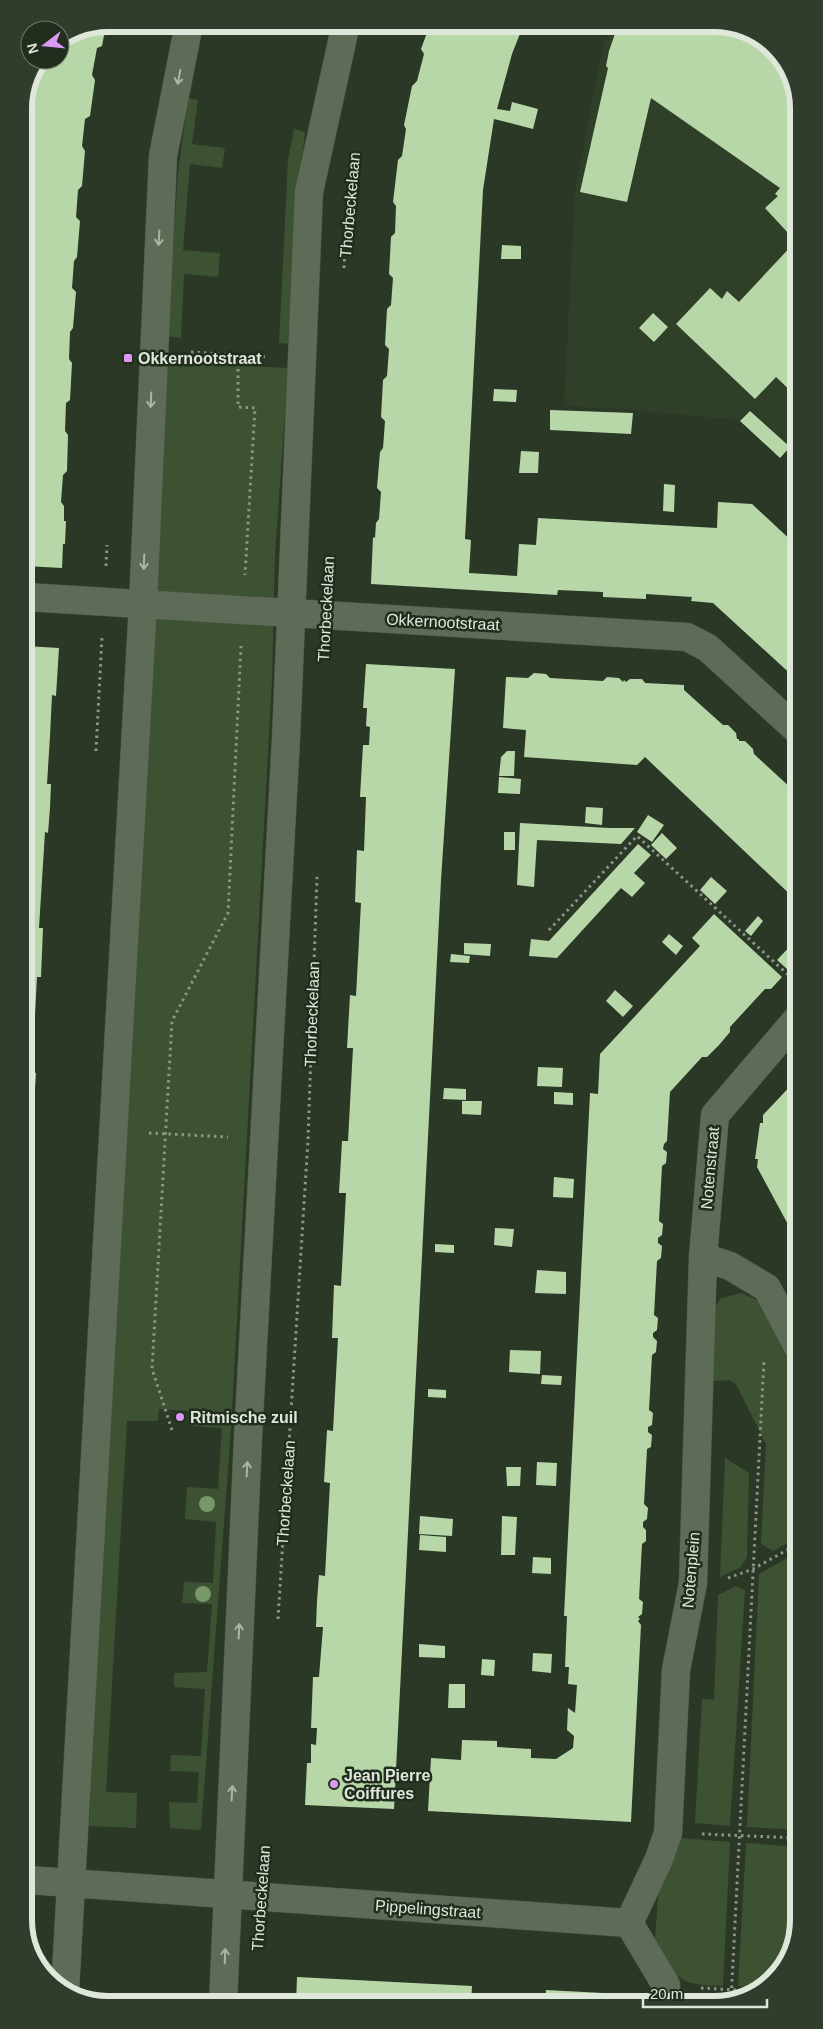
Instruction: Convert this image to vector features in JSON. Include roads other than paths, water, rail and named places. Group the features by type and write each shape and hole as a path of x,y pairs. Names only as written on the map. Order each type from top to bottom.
{"street":[{"path":"66,1983 142,604 163,156 187,32"},
{"name":"Thorbeckelaan","path":"223,1996 248,1447 291,613 309,192 345,32"},
{"name":"Okkernootstraat","path":"33,597 687,637 708,648 790,723"},
{"name":"Notenstraat","path":"703,1257 715,1115 790,1027"},
{"path":"703,1257 730,1266 767,1288 790,1333"},
{"name":"Notenplein","path":"629,1923 659,1858 668,1833 676,1670 693,1583 703,1257"},
{"path":"32,1880 72,1883"},
{"name":"Thorbeckelaan","path":"72,1883 228,1895"},
{"name":"Pippelingstraat","path":"228,1895 629,1923"},
{"path":"629,1923 665,1993"}],"place":[{"name":"Okkernootstraat","path":"128,358"},
{"name":"Ritmische zuil","path":"180,1417"},
{"name":"Jean Pierre Coiffures","path":"334,1784"}]}
